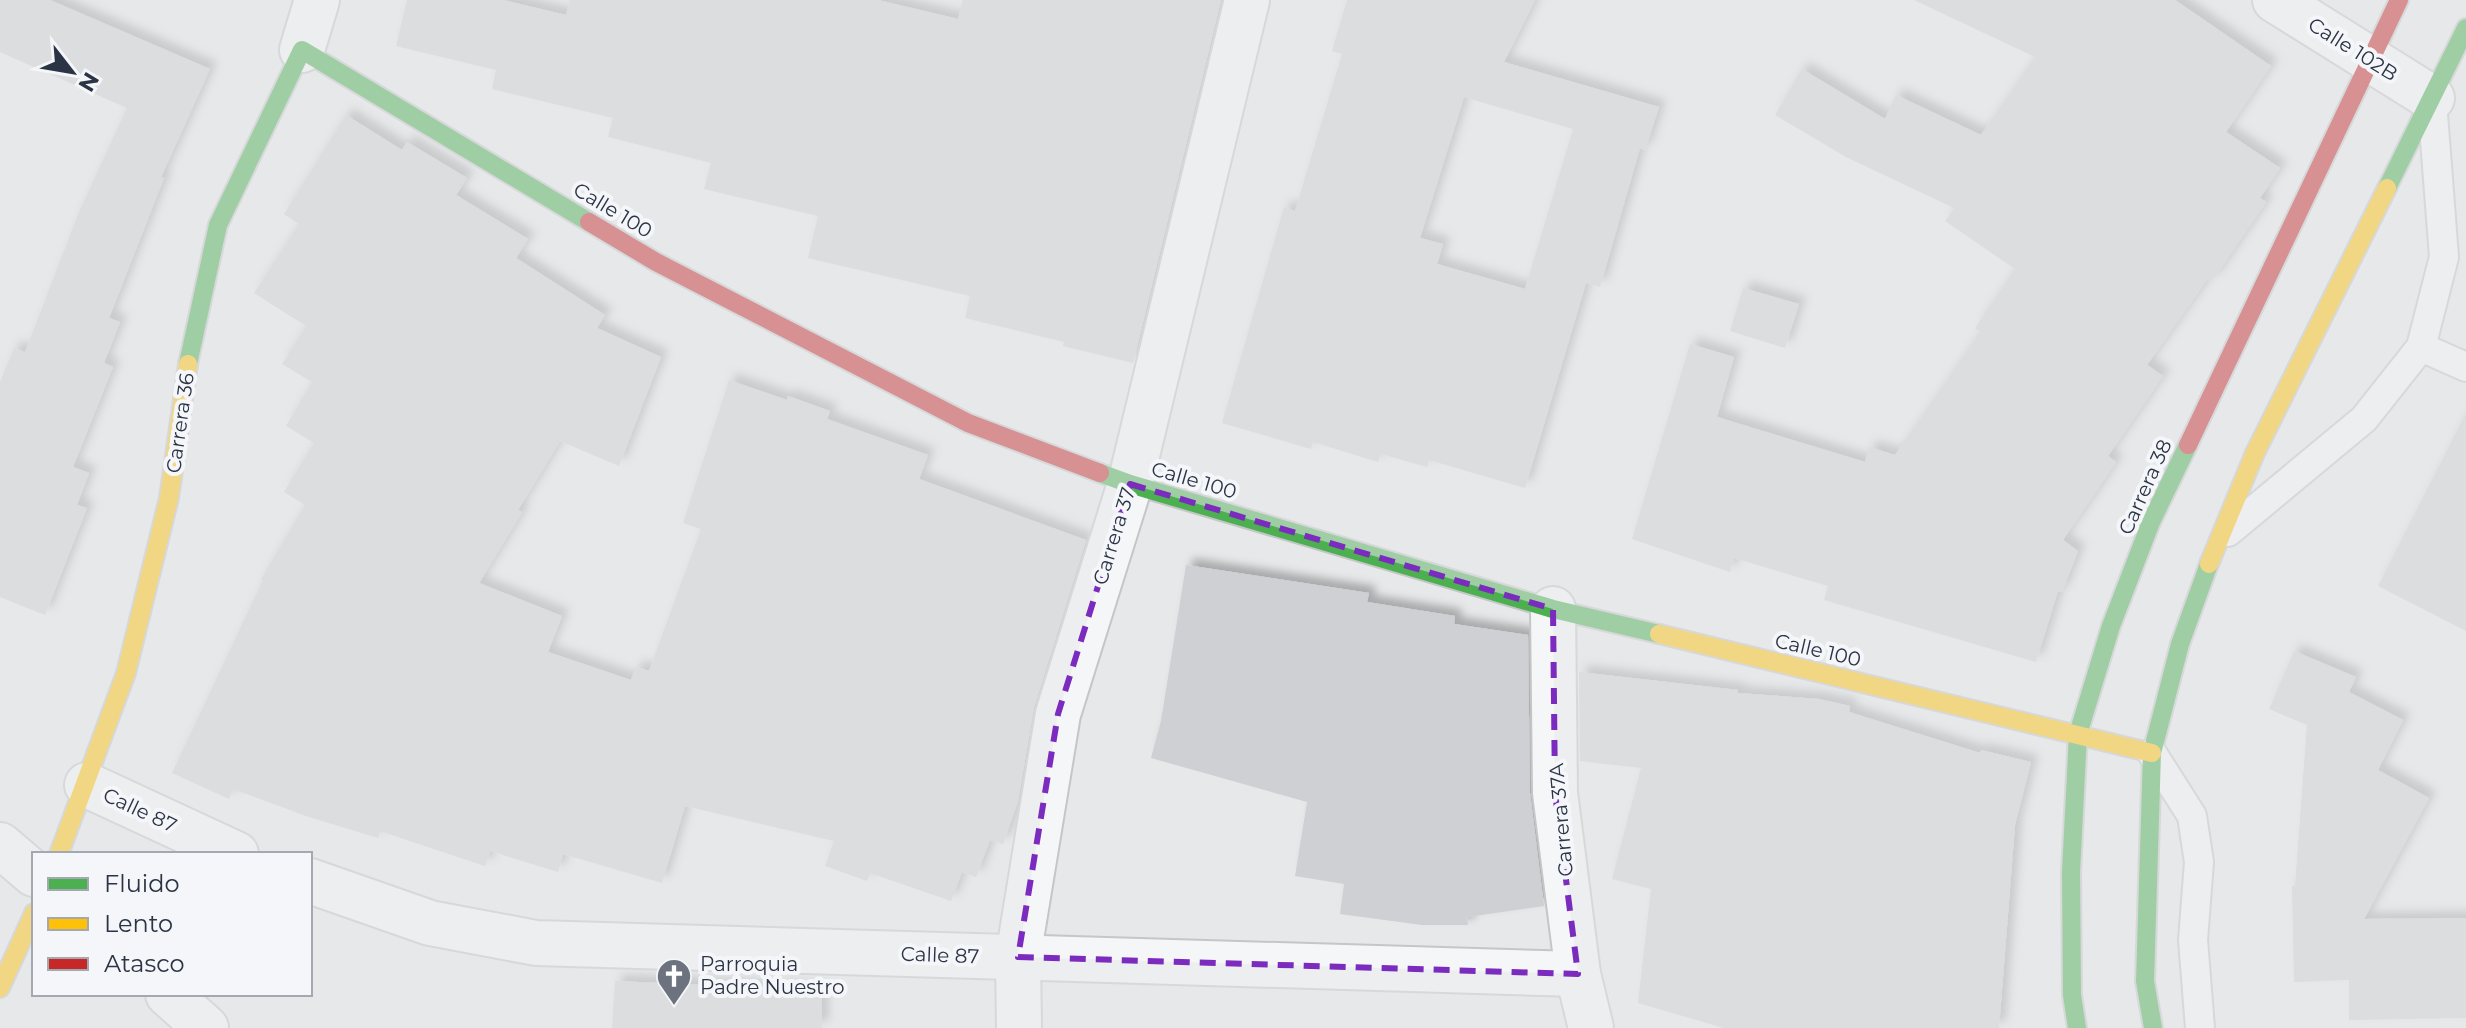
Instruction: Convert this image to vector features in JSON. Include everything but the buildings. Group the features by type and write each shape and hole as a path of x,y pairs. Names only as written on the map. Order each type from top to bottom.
{"street":[{"name":"Carrera 36","path":"60,852 126,673 169,498 191,344 218,225 302,50 317,0"},
{"name":"Carrera 37","path":"1019,1028 1018,957 1058,714 1130,484 1247,0"},
{"name":"Calle 102B","path":"2275,0 2432,98"},
{"name":"Carrera 38","path":"2077,1028 2072,995 2071,872 2078,734 2111,626 2151,522 2399,0"},
{"path":"2153,1028 2145,981 2152,753 2180,644 2218,540 2255,453 2466,28"},
{"name":"Calle 100","path":"302,50 656,262 968,423 1130,484 1553,609 2152,753"},
{"name":"Carrera 37A","path":"1553,609 1555,793 1578,974 1591,1028"},
{"name":"Calle 87","path":"87,785 232,852"},
{"path":"0,845 32,872"},
{"name":"Calle 87","path":"312,882 430,923 536,943 1578,974"},
{"path":"0,988 32,917"},
{"path":"170,996 206,1028"}],"lane":[{"path":"2218,540 2364,419 2421,347 2444,257 2432,98"},
{"path":"2421,347 2466,367"},
{"path":"2152,753 2192,816 2199,862 2193,940 2200,1028"}],"highlighted area":[{"path":"1130,484 1553,609 1555,793 1578,974 1018,957 1058,714"}],"traffic: fast":[{"path":"2387,188 2466,28"},
{"path":"188,364 218,225 302,50 589,222"},
{"path":"2077,1028 2072,995 2071,872 2078,734 2111,626 2151,522 2188,445"},
{"path":"1100,473 1553,609 1659,634"},
{"path":"2153,1028 2145,981 2152,753 2180,644 2209,564"}],"traffic: slow":[{"path":"2209,564 2255,453 2387,188"},
{"path":"60,852 126,673 169,498 188,364"},
{"path":"1659,634 2152,753"},
{"path":"0,988 32,917"}],"traffic: jam":[{"path":"2188,445 2399,0"},
{"path":"589,222 656,262 968,423 1100,473"}],"place":[{"name":"Parroquia Padre Nuestro","path":"674,1007"}]}
